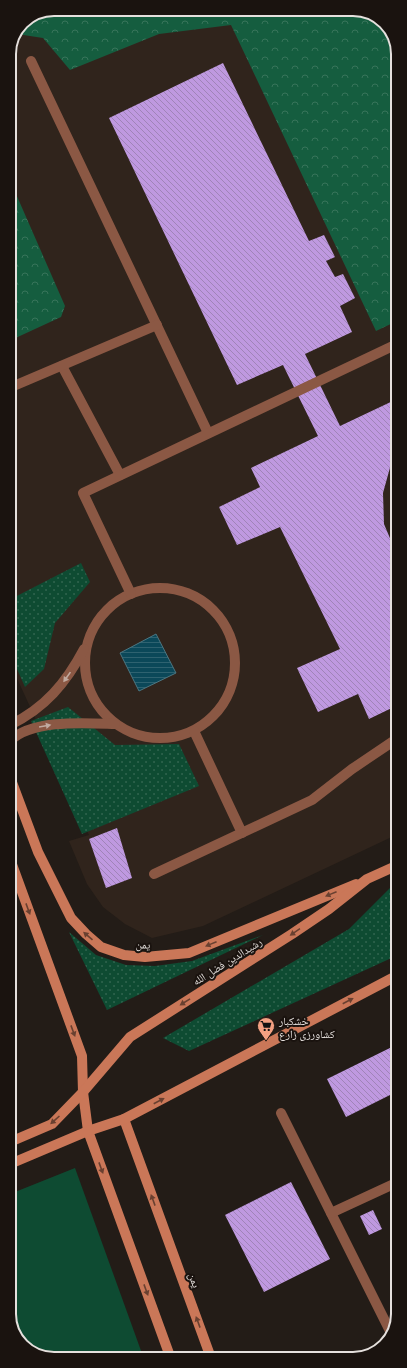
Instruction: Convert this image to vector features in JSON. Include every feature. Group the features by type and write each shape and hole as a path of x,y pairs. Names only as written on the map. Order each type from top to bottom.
{"main road":[{"name":"یمن","path":"16,793 38,852 71,918 101,947 124,954 145,957 190,952 368,879"},
{"name":"رشیدالدین فضل الله","path":"16,1139 52,1124 83,1092 130,1037 329,910 368,879 391,868"},
{"path":"16,875 82,1056 83,1092 88,1131 168,1352"},
{"path":"16,1161 88,1131 124,1119 391,979"},
{"name":"یمن","path":"124,1119 209,1352"}],"lane":[{"path":"31,61 208,433"},
{"path":"16,385 157,325"},
{"path":"131,594 83,493 391,347"},
{"path":"62,366 120,476"},
{"path":"16,721 34,710 50,697 62,684 87,644 96,623 112,606 131,594 153,588 176,590 198,598 216,612 229,631 236,654 235,677 227,699 213,717 194,731 174,737 153,738 133,734 115,724 99,708 88,688 85,666 87,644"},
{"path":"16,735 42,726 72,723 115,724"},
{"path":"194,731 242,833"},
{"path":"154,874 312,800 352,769 391,743"},
{"path":"281,1114 388,1328"},
{"path":"331,1213 391,1185"}],"shaded area":[{"path":"54,16 363,17 374,22 383,31 388,39 391,54 391,837 203,926 152,938 125,924 103,907 87,884 69,841 89,835 16,676 16,54 19,39 22,33 33,22 46,17"}],"green space":[{"path":"54,16 356,16 368,19 378,25 388,39 391,54 391,324 376,331 231,25 159,34 70,70 43,38 21,35 33,22 46,17"},
{"path":"16,194 65,306 61,317 16,338"},
{"path":"81,563 90,582 55,623 44,669 25,687 16,667 16,596"},
{"path":"68,707 115,745 179,744 199,786 82,834 31,721"},
{"path":"391,887 391,958 189,1051 163,1038 349,929"},
{"path":"69,932 96,955 126,965 155,966 192,961 263,935 107,1010"},
{"path":"75,1168 141,1352 51,1352 44,1351 33,1346 25,1339 19,1329 16,1314 16,1192"}],"water":[{"path":"156,634 176,673 139,691 120,653"}],"building":[{"path":"223,63 309,241 324,235 335,257 326,261 335,277 343,274 355,298 340,306 352,332 305,354 340,426 391,402 391,464 383,493 384,524 391,541 391,708 369,719 358,694 318,712 297,668 340,649 280,527 237,545 219,507 260,487 251,468 318,436 283,365 237,385 109,118"},
{"path":"117,828 132,878 106,888 89,839"},
{"path":"391,1047 391,1094 346,1117 327,1079"},
{"path":"291,1182 330,1259 264,1292 225,1215"},
{"path":"373,1210 382,1229 369,1235 360,1216"}],"place":[{"name":"خشکبار کشاورزی زارع","path":"266,1041"}]}
